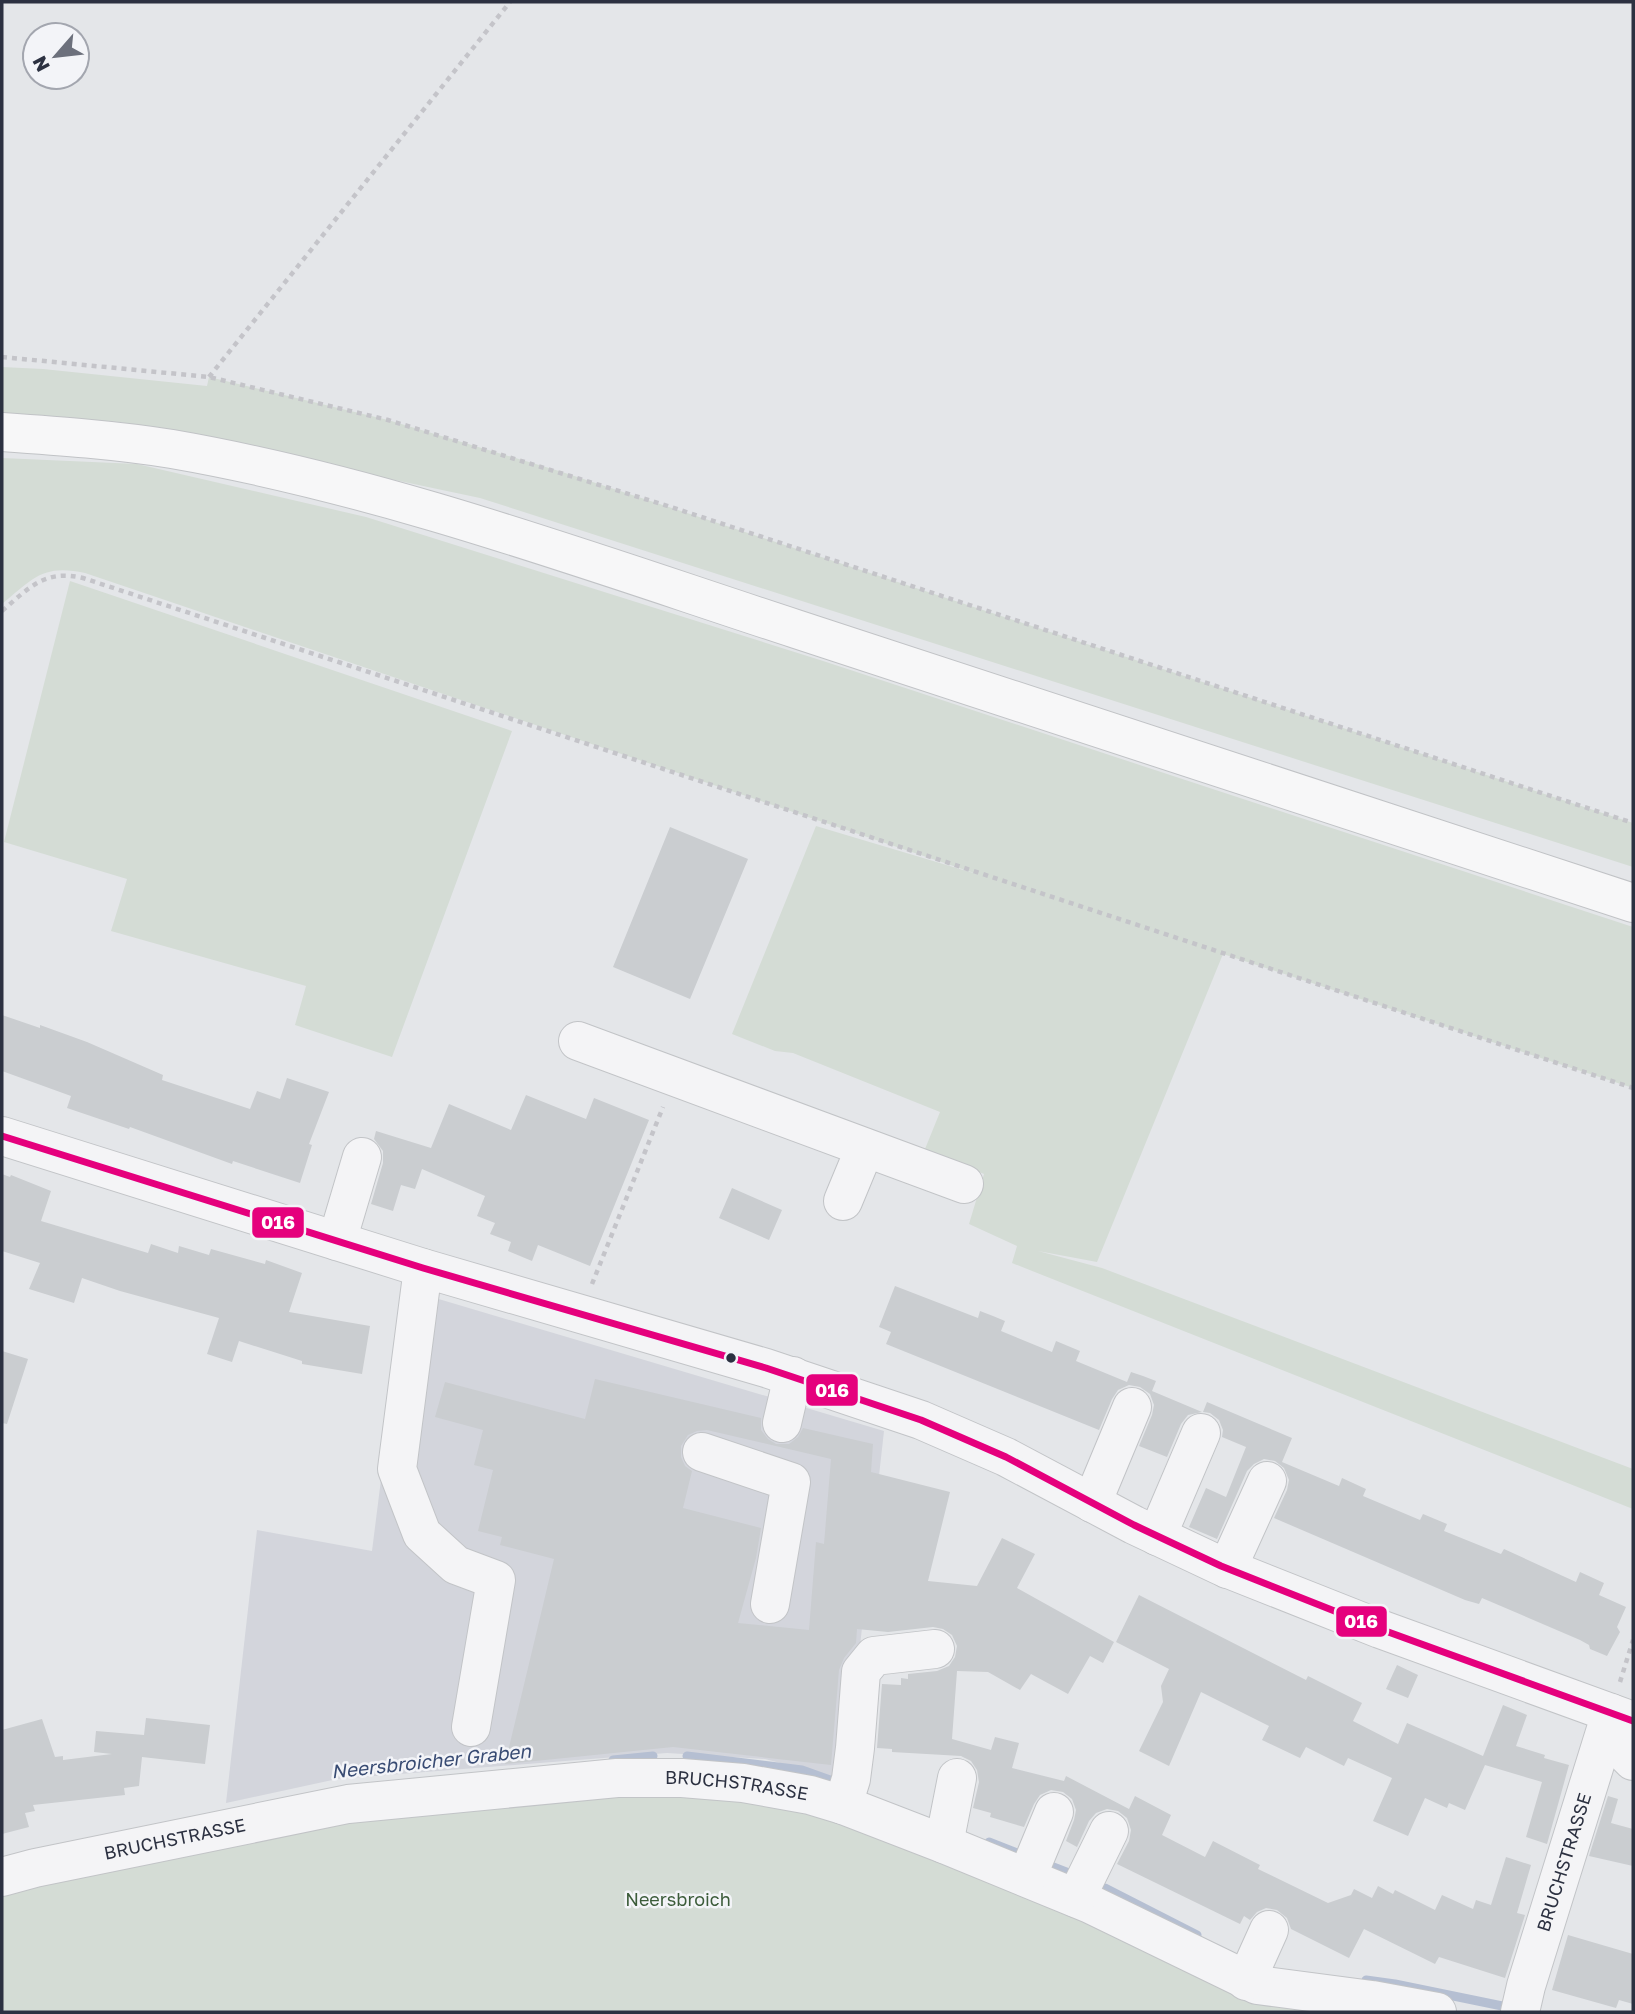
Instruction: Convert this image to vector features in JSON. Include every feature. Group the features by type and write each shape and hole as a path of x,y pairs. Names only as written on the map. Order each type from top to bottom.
{"main road":[{"path":"2,432 102,440 173,450 341,486 402,503 612,569 1633,903"}],"street":[{"path":"578,1041 964,1184"},
{"path":"2,1136 423,1268 793,1376 952,1432 1227,1569 1355,1620 1623,1741"},
{"path":"843,1200 865,1148"},
{"path":"337,1241 362,1157"},
{"path":"423,1268 397,1469 422,1534 456,1565 496,1580 471,1727"},
{"path":"770,1604 791,1482 775,1448 793,1376"},
{"path":"1093,1503 1132,1407"},
{"path":"1157,1536 1201,1433"},
{"path":"702,1452 775,1448"},
{"path":"1227,1569 1267,1481"},
{"path":"846,1793 861,1672 874,1656 935,1649"},
{"name":"BRUCHSTRASSE","path":"1520,2012 1526,1986 1623,1741"},
{"name":"BRUCHSTRASSE","path":"2,1878 35,1868 332,1806 617,1778 681,1778 743,1783 799,1793 846,1793 947,1831 1030,1851 1095,1876 1246,1955 1268,1987 1372,2000 1437,2012"},
{"path":"947,1831 957,1778"}],"path":[{"path":"209,377 510,2"},
{"path":"2,357 209,377 388,421 572,475 1633,823"},
{"path":"2,611 46,577 69,575 83,578 1633,1088"},
{"path":"580,1314 676,1077"},
{"path":"1623,1741 1633,1640"}],"shaded area":[{"path":"405,1289 884,1431 845,1780 765,1759 667,1753 337,1779 226,1803 257,1530 372,1551"}],"green space":[{"path":"2,367 207,386 209,377 388,420 559,471 1633,823 1633,867 480,498 120,422 2,415"},
{"path":"2,458 137,464 366,517 820,660 1633,927 1633,1088 1223,954 1097,1262 1038,1251 1102,1268 1633,1469 1633,1509 1012,1263 1017,1246 969,1224 984,1174 925,1149 940,1112 793,1053 775,1051 732,1034 816,826 980,875 85,573 48,572 31,581 2,604"},
{"path":"70,581 512,731 392,1057 295,1025 306,986 111,931 127,879 4,842"},
{"name":"Neersbroich","path":"671,1785 796,1798 1032,1887 1402,2012 2,2012 2,1888 342,1813"}],"building":[{"path":"670,827 748,859 690,999 613,967"},
{"path":"2,1015 87,1042 163,1075 162,1080 250,1109 257,1091 280,1099 287,1078 329,1092 309,1144 312,1145 300,1183 233,1161 232,1164 130,1127 129,1129 67,1108 71,1096 2,1071"},
{"path":"526,1095 586,1119 594,1098 649,1120 590,1266 538,1245 532,1261 508,1251 511,1242 490,1234 495,1223 477,1216 485,1196 422,1169 415,1189 401,1185 393,1211 371,1204 383,1163 383,1151 374,1139 376,1131 431,1148 449,1104 511,1130"},
{"path":"2,1174 51,1191 41,1221 148,1253 151,1244 178,1253 179,1246 209,1255 211,1249 265,1264 266,1260 302,1273 289,1312 370,1326 362,1374 302,1364 302,1361 239,1341 232,1362 207,1354 219,1318 82,1278 74,1303 29,1289 40,1263 2,1251"},
{"path":"732,1188 782,1210 769,1240 719,1218"},
{"path":"895,1286 978,1318 980,1311 1005,1321 1001,1331 1052,1352 1056,1341 1080,1351 1076,1361 1127,1382 1131,1372 1156,1381 1152,1391 1202,1412 1188,1415 1181,1424 1167,1457 1139,1446 1154,1405 1150,1394 1140,1387 1129,1385 1118,1390 1099,1430 886,1344 891,1332 879,1327"},
{"path":"2,1351 28,1359 7,1424 2,1423"},
{"path":"595,1379 761,1418 761,1430 776,1444 789,1444 798,1437 803,1428 873,1444 871,1472 950,1492 928,1581 977,1586 1002,1538 1035,1554 1017,1588 1114,1642 1103,1663 1090,1656 1068,1694 1031,1674 1020,1690 988,1672 957,1671 952,1739 991,1750 995,1737 1019,1743 1012,1768 1064,1781 1066,1776 1129,1809 1135,1796 1171,1815 1162,1835 1205,1857 1213,1841 1260,1865 1258,1869 1328,1903 1351,1895 1354,1889 1372,1898 1378,1886 1393,1894 1395,1890 1435,1910 1442,1895 1473,1909 1476,1900 1491,1905 1506,1857 1531,1865 1517,1913 1525,1915 1505,1978 1439,1957 1435,1964 1364,1929 1349,1958 1291,1929 1287,1918 1277,1910 1266,1908 1257,1912 1250,1920 1244,1916 1240,1924 1117,1864 1129,1841 1131,1830 1127,1818 1118,1811 1107,1809 1096,1813 1089,1821 1077,1847 1066,1841 1076,1810 1072,1799 1063,1792 1051,1790 1040,1795 1024,1827 990,1817 991,1813 973,1808 979,1782 977,1770 971,1761 961,1756 892,1752 892,1749 877,1748 882,1684 901,1685 901,1678 908,1679 908,1674 937,1671 949,1666 955,1657 957,1646 952,1635 943,1629 933,1627 888,1632 857,1629 856,1643 844,1658 839,1670 831,1765 673,1747 505,1764 554,1559 500,1545 502,1537 478,1531 493,1470 474,1465 483,1430 435,1417 445,1382 585,1419","holes":["707,1430 831,1459 824,1544 816,1542 809,1630 738,1623 756,1558 761,1528 683,1508 692,1471 685,1466 681,1457 681,1446 688,1435"]},
{"path":"1207,1402 1292,1438 1282,1462 1339,1486 1342,1478 1366,1489 1363,1496 1420,1520 1423,1514 1447,1524 1444,1531 1501,1554 1504,1549 1576,1582 1580,1572 1604,1583 1599,1595 1626,1607 1617,1627 1620,1632 1607,1656 1590,1649 1589,1645 1580,1640 1482,1598 1479,1604 1465,1600 1274,1518 1289,1480 1284,1468 1275,1461 1264,1459 1247,1471 1217,1539 1189,1527 1206,1488 1226,1497 1246,1447 1222,1437 1223,1430 1219,1420 1210,1413 1203,1412"},
{"path":"1139,1595 1306,1680 1308,1676 1362,1703 1353,1721 1398,1744 1407,1723 1483,1756 1503,1705 1527,1715 1516,1746 1569,1765 1547,1844 1526,1837 1542,1782 1485,1765 1465,1810 1449,1803 1447,1808 1425,1798 1408,1836 1373,1821 1392,1778 1348,1758 1344,1766 1306,1747 1300,1758 1262,1740 1269,1726 1201,1692 1169,1766 1139,1751 1163,1702 1161,1686 1169,1669 1116,1642"},
{"path":"1397,1665 1418,1675 1408,1698 1386,1689"},
{"path":"146,1718 210,1725 205,1764 142,1757 139,1786 124,1788 125,1795 33,1805 35,1811 25,1813 29,1827 2,1834 2,1730 42,1719 55,1757 63,1756 63,1760 112,1754 94,1752 96,1731 144,1735"},
{"path":"1608,1796 1618,1799 1611,1823 1633,1829 1633,1866 1589,1856"},
{"path":"1568,1935 1633,1954 1633,2004 1619,2000 1616,2008 1552,1990"}],"waterway":[{"name":"Neersbroicher Graben","path":"613,1760 653,1756"},
{"name":"Neersbroicher Graben","path":"687,1756 802,1770 830,1780"},
{"name":"Neersbroicher Graben","path":"989,1842 1020,1854"},
{"name":"Neersbroicher Graben","path":"1043,1863 1074,1875"},
{"name":"Neersbroicher Graben","path":"1105,1888 1197,1935"},
{"name":"Neersbroicher Graben","path":"1366,1980 1512,2008"}],"transit line":[{"name":"016","path":"2,1136 423,1268 766,1368 921,1420 1006,1457 1134,1525 1221,1566 1380,1629 1633,1721"}]}
